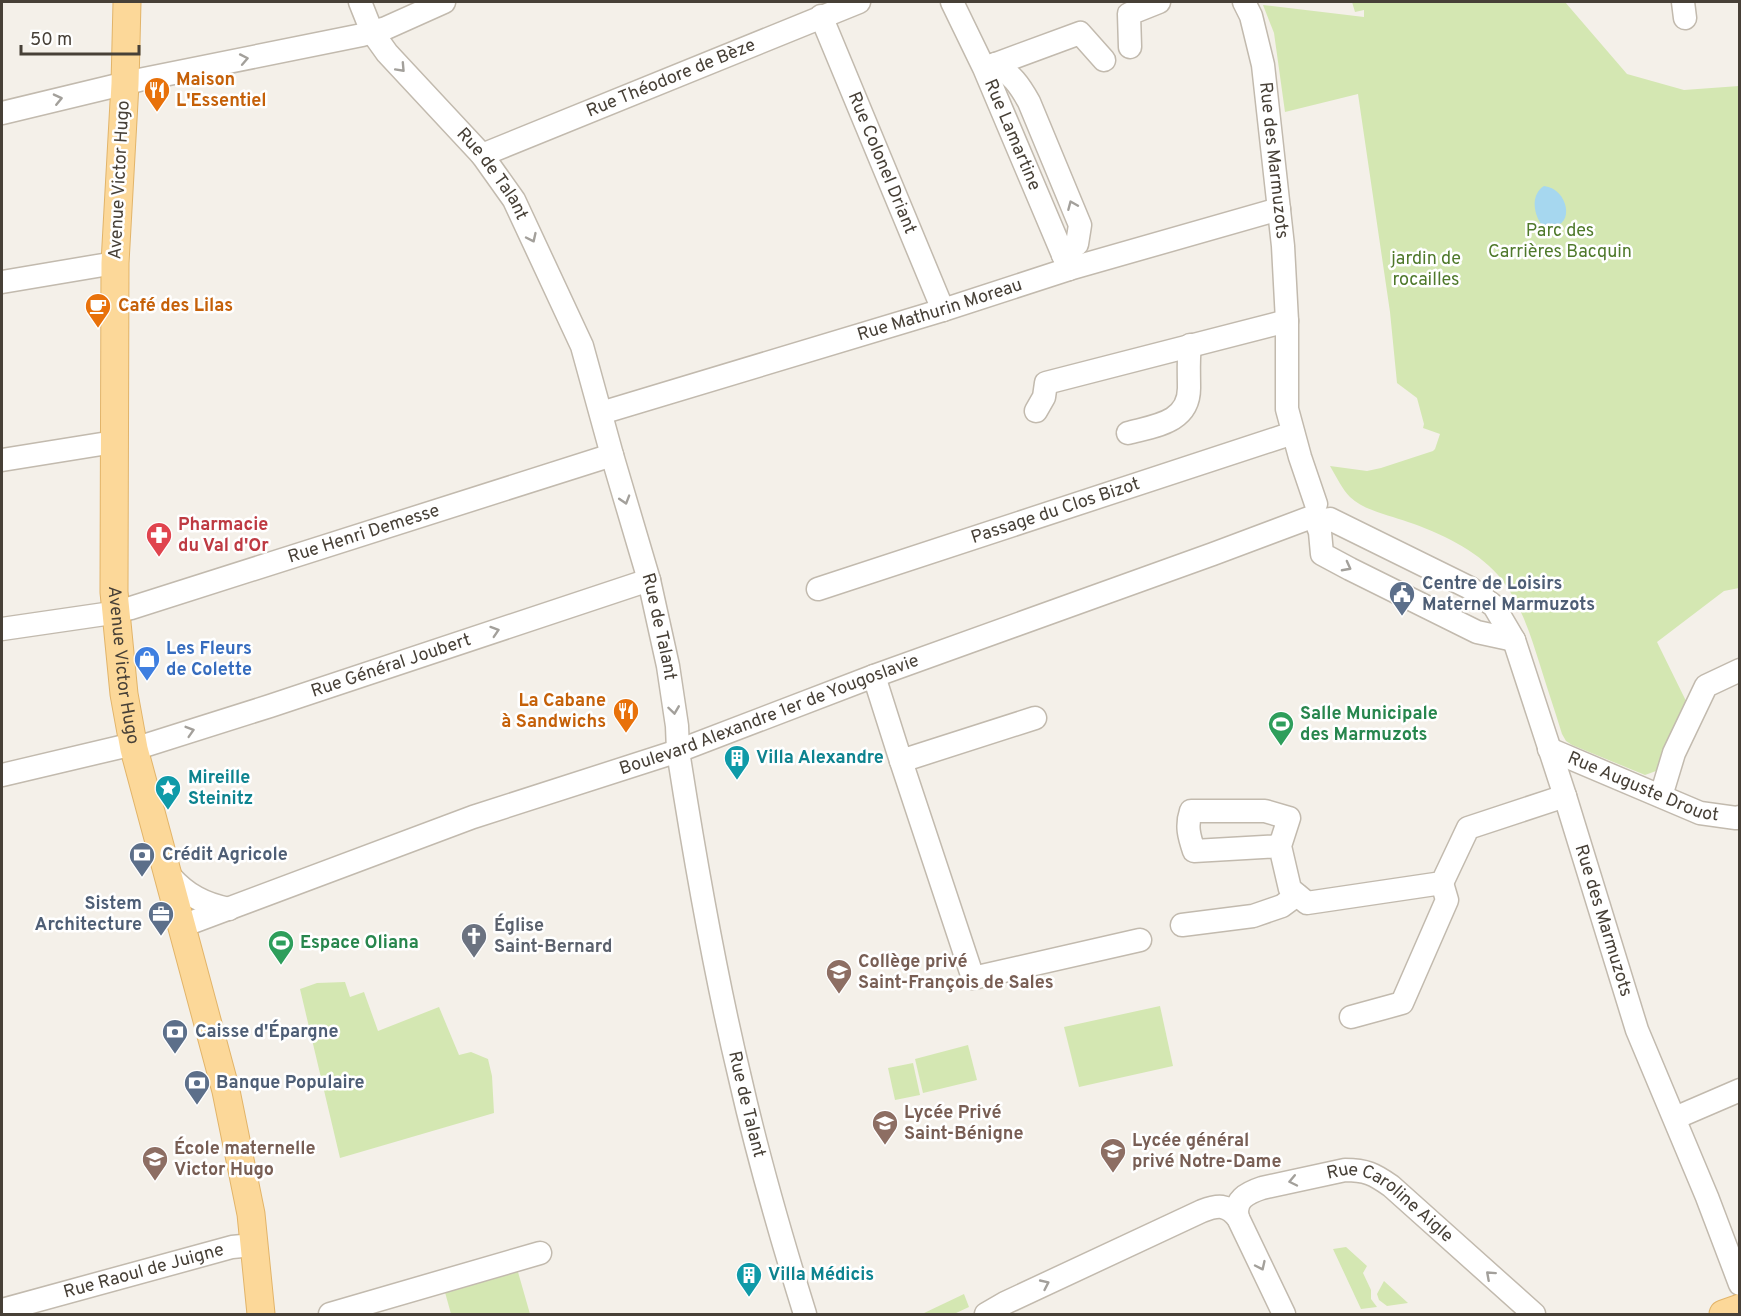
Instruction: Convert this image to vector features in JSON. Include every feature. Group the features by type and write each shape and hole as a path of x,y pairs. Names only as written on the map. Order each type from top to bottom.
{"main road":[{"name":"Avenue Victor Hugo","path":"127,2 115,263 114,442 114,592 124,694 134,748 226,1091 251,1215 261,1314"},
{"path":"1723,1314 1740,1308"}],"street":[{"name":"Rue de Talant","path":"360,2 372,32 387,53 482,155 514,200 582,346 649,580 668,666 677,726 678,751 710,937 739,1076 805,1314"},
{"path":"2,113 139,80 372,32 444,2"},
{"name":"Rue Théodore de Bèze","path":"482,155 859,2"},
{"name":"Rue Lamartine","path":"952,2 989,66 1066,262"},
{"path":"1130,47 1129,14 1159,2"},
{"name":"Rue des Marmuzots","path":"1244,2 1251,16 1263,65 1279,209 1287,321 1287,409 1318,516 1322,554 1477,632 1514,640"},
{"name":"Rue Colonel Driant","path":"821,16 943,310"},
{"path":"989,66 1080,33 1104,60"},
{"name":"Rue Mathurin Moreau","path":"601,413 943,310 1066,262 1279,209"},
{"path":"2,282 115,263"},
{"path":"1036,411 1044,397 1046,383 1287,321"},
{"path":"1128,433 1171,421 1183,410 1190,390 1188,365 1190,345"},
{"name":"Passage du Clos Bizot","path":"818,589 1293,433"},
{"path":"2,460 114,442"},
{"name":"Rue Henri Demesse","path":"2,629 116,612 612,455"},
{"name":"Rue des Marmuzots","path":"1318,516 1470,588 1494,606 1514,640 1637,1030 1675,1118 1740,1284"},
{"name":"Boulevard Alexandre 1er de Yougoslavie","path":"182,926 473,817 678,751 874,676 1318,516"},
{"name":"Rue Général Joubert","path":"2,774 125,746 134,748 270,706 649,580"},
{"path":"1661,796 1674,753 1706,686 1740,670"},
{"path":"874,676 973,978 1140,940"},
{"path":"902,761 1035,718"},
{"name":"Rue Auguste Drouot","path":"1549,749 1700,813 1740,817"},
{"path":"1351,1017 1402,1003 1447,900 1442,884 1468,828 1565,796"},
{"path":"1280,846 1290,890 1307,903 1442,884"},
{"path":"170,876 181,888 196,898 211,906 229,909"},
{"path":"1182,925 1253,916 1282,906 1297,895"},
{"path":"1675,1118 1740,1090"},
{"name":"Rue Caroline Aigle","path":"1238,1218 1236,1208 1238,1202 1262,1188 1345,1170 1356,1170 1375,1175 1391,1186 1534,1314"},
{"name":"Rue des Marmuzots","path":"1707,1197 1740,1256"},
{"path":"990,1312 1202,1211 1218,1207 1228,1208 1238,1218 1284,1314"},
{"name":"Rue Raoul de Juigne","path":"2,1310 232,1247 253,1245"},
{"path":"330,1314 540,1253"}],"green space":[{"name":"Parc des Carrières Bacquin","path":"1352,2 1565,2 1627,74 1684,90 1739,86 1739,588 1724,591 1657,642 1686,701 1656,771 1645,775 1566,741 1524,618 1498,575 1479,557 1456,543 1432,531 1356,502 1344,490 1330,466 1367,471 1381,468 1433,451 1440,434 1423,428 1417,398 1397,383 1390,312 1358,94 1285,112 1274,33 1263,5 1364,17 1364,10 1355,12"},
{"path":"345,982 350,997 364,992 378,1031 439,1007 459,1055 471,1052 488,1059 492,1076 494,1113 340,1158 300,989 317,983"},
{"path":"1160,1006 1173,1066 1079,1087 1064,1027"},
{"path":"968,1045 977,1080 923,1093 915,1059"},
{"path":"913,1063 920,1095 895,1100 888,1068"},
{"path":"1346,1247 1367,1266 1363,1273 1371,1290 1371,1299 1377,1307 1361,1309 1333,1249"},
{"path":"516,1265 530,1314 451,1314 443,1285"},
{"path":"1384,1281 1408,1303 1387,1306 1379,1300 1377,1294"},
{"path":"964,1294 969,1307 954,1314 922,1314"}],"water":[{"path":"1544,186 1553,189 1565,203 1565,218 1560,224 1552,226 1541,224 1538,219 1535,198"}],"place":[{"name":"Maison L'Essentiel","path":"157,113"},
{"name":"Café des Lilas","path":"98,329"},
{"name":"Pharmacie du Val d'Or","path":"159,558"},
{"name":"Centre de Loisirs Maternel Marmuzots","path":"1402,617"},
{"name":"Les Fleurs de Colette","path":"147,682"},
{"name":"La Cabane à Sandwichs","path":"626,734"},
{"name":"Salle Municipale des Marmuzots","path":"1281,747"},
{"name":"Villa Alexandre","path":"737,781"},
{"name":"Mireille Steinitz","path":"168,811"},
{"name":"Crédit Agricole","path":"142,878"},
{"name":"Sistem Architecture","path":"161,937"},
{"name":"Église Saint-Bernard","path":"474,959"},
{"name":"Espace Oliana","path":"281,966"},
{"name":"Collège privé Saint-François de Sales","path":"839,995"},
{"name":"Caisse d'Épargne","path":"175,1055"},
{"name":"Banque Populaire","path":"197,1106"},
{"name":"Lycée Privé Saint-Bénigne","path":"885,1146"},
{"name":"Lycée général privé Notre-Dame","path":"1113,1174"},
{"name":"École maternelle Victor Hugo","path":"155,1182"},
{"name":"Villa Médicis","path":"749,1298"}],"park label":[{"name":"jardin de rocailles","path":"1426,269"}]}
